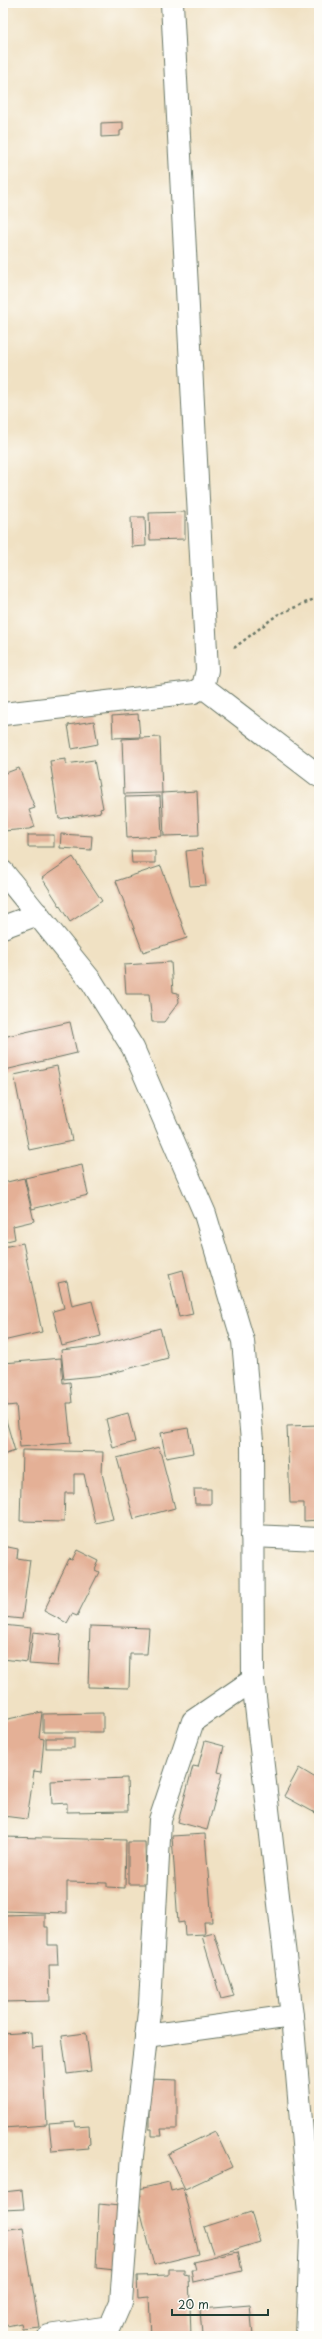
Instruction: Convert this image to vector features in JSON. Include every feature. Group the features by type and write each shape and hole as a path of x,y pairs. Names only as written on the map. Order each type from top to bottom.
{"street":[{"path":"3,714 194,692 205,678 172,3"},
{"path":"205,678 319,776"},
{"path":"3,872 92,982 133,1048 205,1214 243,1341 252,1441 253,1680 315,2229 307,2336"},
{"path":"3,927 9,927 38,914"},
{"path":"252,1536 319,1539"},
{"path":"49,2336 110,2327 121,2302 132,2156 150,2004 160,1820 193,1721 253,1680"},
{"path":"146,2036 292,2016"}],"path":[{"path":"205,678 277,615 319,597"}],"building":[{"path":"123,122 123,130 120,131 120,136 101,137 101,123"},
{"path":"185,512 185,539 150,540 149,513"},
{"path":"131,517 145,517 146,546 132,547"},
{"path":"138,714 140,737 113,738 112,716"},
{"path":"94,721 98,744 72,749 68,725"},
{"path":"160,737 162,793 124,794 122,739"},
{"path":"66,759 66,764 94,760 103,808 100,809 101,812 59,819 50,761"},
{"path":"3,765 6,773 19,768 35,808 29,810 35,827 29,829 3,831"},
{"path":"197,791 199,835 164,836 162,793"},
{"path":"160,796 162,836 127,838 125,797"},
{"path":"61,834 92,836 91,850 60,848"},
{"path":"28,835 54,835 54,847 28,847"},
{"path":"202,849 206,885 190,886 186,851"},
{"path":"131,851 155,851 155,863 132,863"},
{"path":"73,857 102,901 70,922 42,878"},
{"path":"161,866 187,938 143,952 116,881"},
{"path":"171,962 173,992 178,993 179,1002 164,1022 152,1022 149,994 126,994 124,965"},
{"path":"70,1022 77,1053 5,1070 3,1037"},
{"path":"57,1066 72,1141 29,1150 14,1075"},
{"path":"82,1165 88,1195 32,1209 25,1178"},
{"path":"24,1178 34,1221 13,1226 15,1239 3,1242 3,1183"},
{"path":"23,1243 42,1332 3,1341 3,1247"},
{"path":"183,1270 193,1314 179,1317 169,1274"},
{"path":"67,1281 72,1306 92,1301 101,1336 62,1346 53,1311 64,1308 58,1283"},
{"path":"160,1328 168,1358 105,1375 64,1379 61,1350 96,1346"},
{"path":"61,1358 63,1383 70,1382 72,1403 67,1403 71,1443 20,1447 16,1405 7,1406 4,1363"},
{"path":"3,1410 15,1451 3,1455"},
{"path":"128,1413 135,1442 113,1448 106,1419"},
{"path":"319,1425 319,1520 304,1521 304,1503 290,1503 287,1426"},
{"path":"188,1428 193,1453 166,1458 161,1433"},
{"path":"159,1447 175,1508 134,1519 117,1458"},
{"path":"22,1450 103,1452 102,1473 113,1519 95,1523 84,1474 74,1474 74,1493 65,1493 64,1522 20,1521"},
{"path":"194,1489 211,1489 211,1504 195,1504"},
{"path":"3,1546 18,1549 17,1558 30,1560 22,1619 3,1617"},
{"path":"77,1550 99,1561 95,1570 99,1572 77,1616 72,1614 67,1623 44,1611 69,1559 72,1560"},
{"path":"3,1625 31,1628 27,1662 3,1659"},
{"path":"90,1626 149,1628 147,1654 130,1654 129,1688 88,1687"},
{"path":"33,1632 61,1635 58,1666 29,1664"},
{"path":"42,1712 39,1738 44,1739 41,1772 34,1771 27,1819 3,1816 3,1720"},
{"path":"103,1713 103,1732 43,1732 43,1714"},
{"path":"46,1738 74,1738 74,1748 46,1748"},
{"path":"205,1741 224,1746 218,1772 222,1773 207,1830 178,1822 193,1766 198,1767"},
{"path":"299,1768 319,1780 319,1815 284,1796"},
{"path":"127,1778 128,1811 67,1812 67,1803 52,1804 51,1781"},
{"path":"205,1834 212,1922 204,1922 205,1934 185,1935 184,1922 178,1923 172,1836"},
{"path":"3,1837 126,1840 125,1888 107,1887 107,1883 67,1882 67,1913 3,1911"},
{"path":"128,1842 145,1842 146,1884 128,1884"},
{"path":"45,1914 45,1927 48,1927 48,1945 57,1945 58,1965 49,1965 50,2001 3,2002 3,1915"},
{"path":"214,1933 234,1996 221,1999 202,1936"},
{"path":"31,2032 32,2048 43,2047 47,2125 3,2128 3,2034"},
{"path":"86,2033 91,2071 67,2074 62,2036"},
{"path":"149,2079 177,2080 177,2129 161,2129 162,2136 152,2136 152,2129 149,2129"},
{"path":"75,2122 76,2127 89,2126 90,2144 87,2145 88,2148 52,2151 49,2124"},
{"path":"215,2131 232,2167 185,2189 168,2154"},
{"path":"169,2182 171,2191 183,2188 199,2254 154,2265 137,2197 141,2196 139,2189"},
{"path":"22,2190 24,2209 3,2210 3,2192"},
{"path":"99,2204 119,2206 115,2270 96,2268"},
{"path":"251,2212 260,2242 214,2256 204,2227"},
{"path":"23,2227 39,2327 22,2329 21,2323 7,2326 3,2309 3,2230"},
{"path":"238,2252 242,2271 193,2282 191,2270 196,2270 194,2262"},
{"path":"169,2269 184,2269 184,2274 189,2275 191,2336 151,2336 149,2297 138,2298 137,2276 169,2275"},
{"path":"250,2305 253,2336 202,2336 200,2309"}]}
